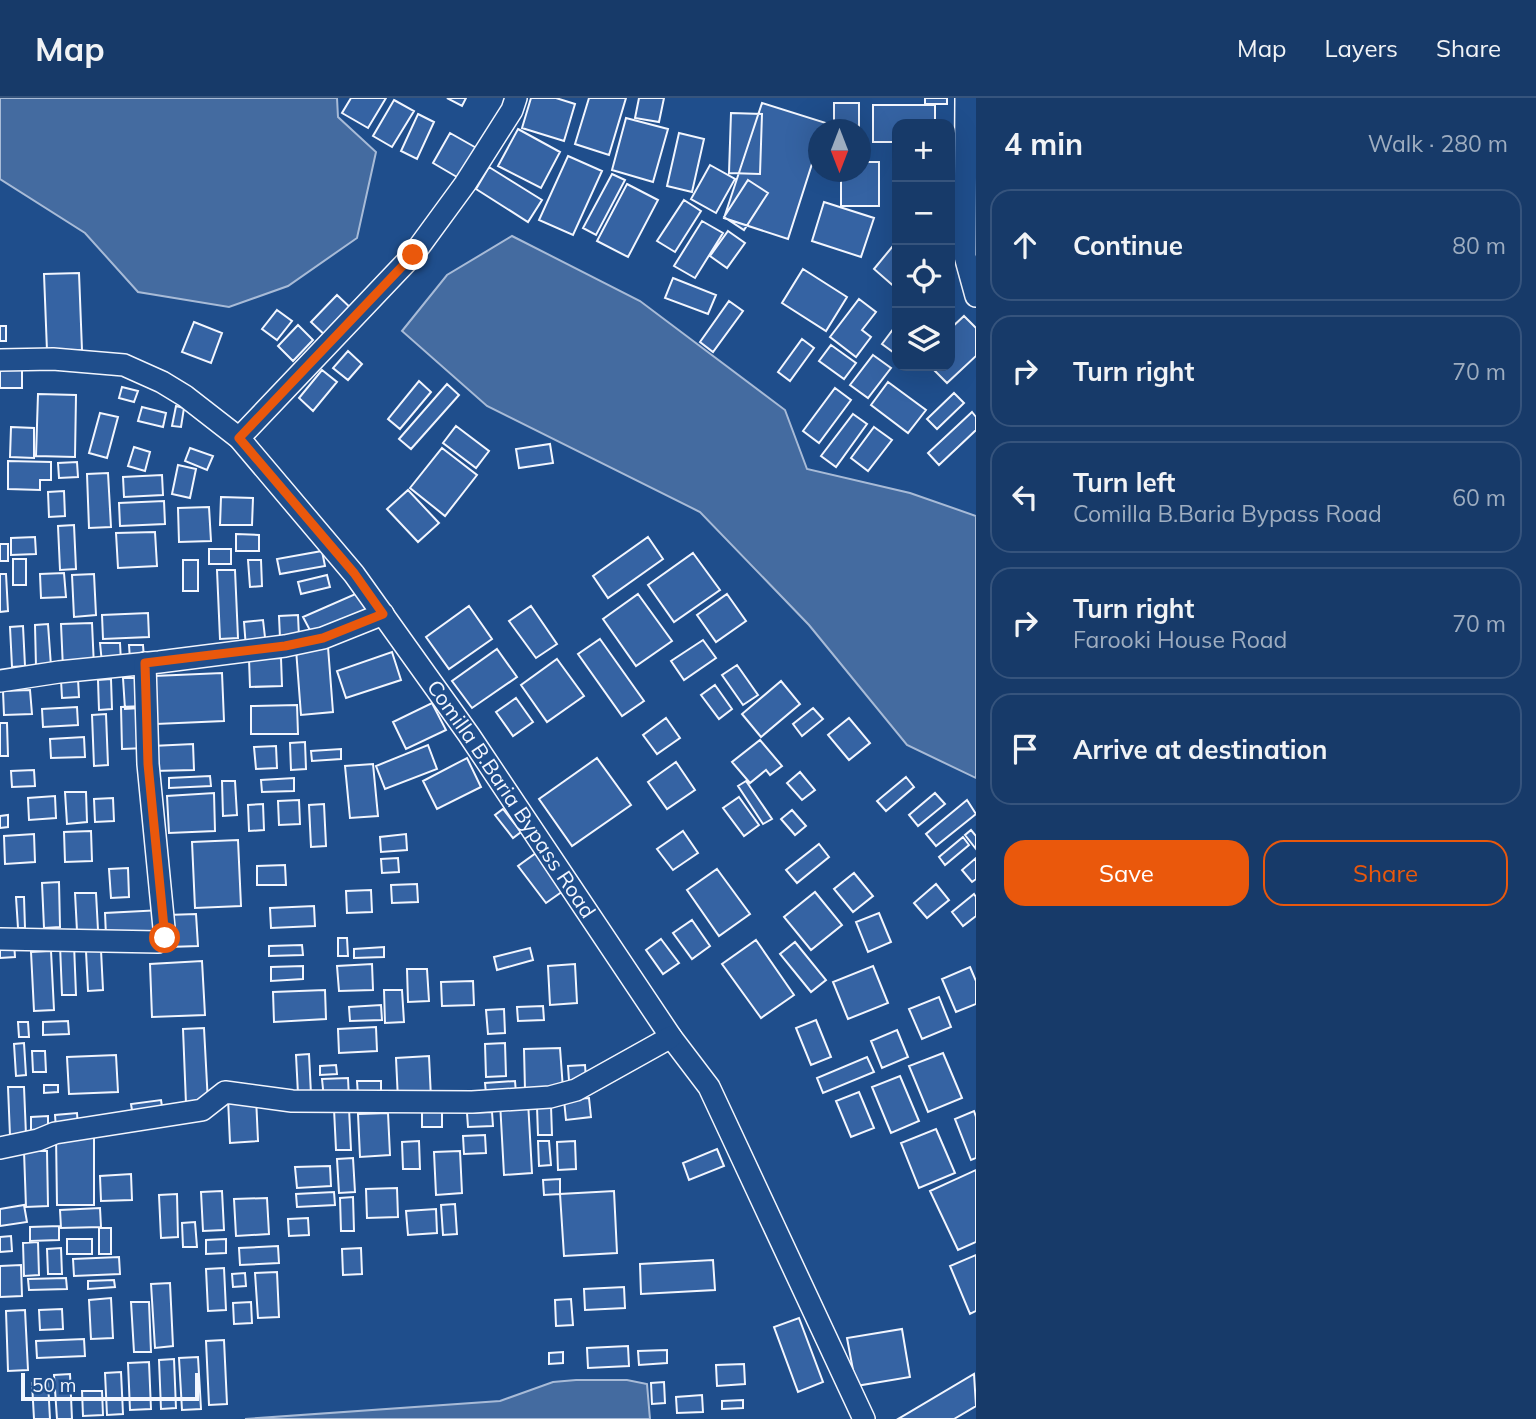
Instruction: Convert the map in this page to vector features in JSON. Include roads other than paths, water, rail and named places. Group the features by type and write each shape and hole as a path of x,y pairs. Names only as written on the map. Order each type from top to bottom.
{"street":[{"path":"239,438 413,255 465,184 512,110 516,98"},
{"path":"966,98 965,256 976,296"},
{"name":"Comilla B.Baria Bypass Road","path":"0,359 53,359 124,365 185,396 239,438 354,573 469,735 671,1037 709,1087 864,1419"},
{"path":"0,681 285,646 323,638 383,614"},
{"path":"0,939 158,942 165,938 148,764 145,663"},
{"path":"0,1148 38,1140 55,1133 202,1110 225,1092 292,1101 472,1102 550,1097 576,1090 671,1037"}],"water":[{"path":"0,98 337,98 338,117 376,152 357,238 288,286 229,307 138,292 85,233 0,179"},
{"path":"512,236 640,301 785,410 807,469 910,493 976,516 976,778 907,745 809,625 700,512 487,406 402,331 447,275"},
{"path":"627,1380 647,1384 650,1419 245,1419 500,1401 553,1382"}]}
